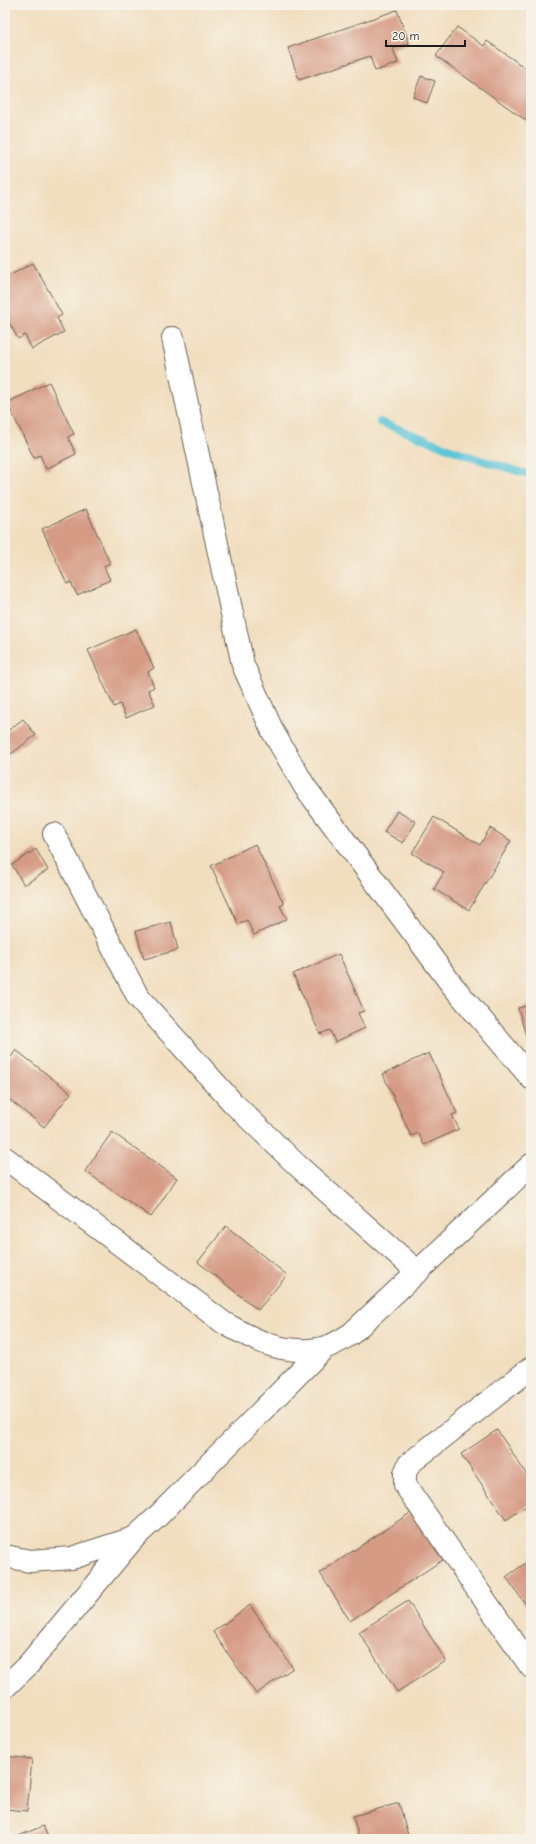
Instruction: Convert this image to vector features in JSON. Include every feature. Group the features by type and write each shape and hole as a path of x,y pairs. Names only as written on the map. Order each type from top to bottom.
{"street":[{"path":"173,338 243,665 273,732 305,787 452,985 531,1078"},
{"path":"54,834 138,997 233,1103 297,1165 418,1272"},
{"path":"5,1158 224,1323 258,1342 286,1349 324,1348"},
{"path":"5,1687 28,1665 134,1538 324,1348 352,1334 531,1165"},
{"path":"531,1368 409,1464 405,1473 405,1485 531,1667"},
{"path":"5,1556 30,1561 72,1558 134,1538"}],"building":[{"path":"397,10 409,43 393,49 398,63 375,71 370,56 299,80 288,48"},
{"path":"457,27 484,46 487,41 531,72 531,124 436,56"},
{"path":"421,76 435,81 427,103 413,97"},
{"path":"33,263 62,315 57,318 64,332 32,349 25,335 18,339 5,315 5,278"},
{"path":"49,382 74,434 68,437 76,454 46,469 40,455 34,458 7,403"},
{"path":"86,509 110,563 104,566 110,580 77,595 71,582 67,584 42,529"},
{"path":"136,629 154,668 148,672 154,687 148,690 155,705 126,718 120,704 114,707 88,650"},
{"path":"23,719 36,735 11,754 5,746 5,733"},
{"path":"397,811 416,822 403,843 384,832"},
{"path":"434,817 480,845 490,828 511,841 469,910 434,889 444,872 412,853"},
{"path":"255,844 284,904 280,906 287,919 254,935 247,920 238,924 211,866"},
{"path":"36,849 48,870 24,885 12,865"},
{"path":"171,922 178,950 144,959 136,931"},
{"path":"339,954 364,1011 358,1013 365,1028 335,1042 330,1030 320,1034 293,974"},
{"path":"531,1005 531,1035 526,1036 518,1008"},
{"path":"16,1050 71,1093 44,1127 5,1096 5,1053 11,1057"},
{"path":"429,1053 457,1113 452,1115 459,1129 424,1145 418,1133 411,1136 383,1074"},
{"path":"112,1132 177,1178 151,1217 85,1171"},
{"path":"226,1226 287,1275 258,1310 198,1262"},
{"path":"497,1430 531,1481 531,1503 506,1520 461,1454"},
{"path":"413,1511 444,1559 350,1621 320,1573"},
{"path":"531,1559 531,1608 529,1609 506,1577"},
{"path":"408,1601 446,1661 397,1692 359,1632"},
{"path":"250,1605 293,1668 256,1694 213,1632"},
{"path":"5,1756 32,1759 27,1811 5,1809"},
{"path":"399,1803 409,1839 359,1839 353,1816"},
{"path":"43,1826 49,1839 11,1839"}],"waterway":[{"path":"380,422 474,458 531,475"}]}
